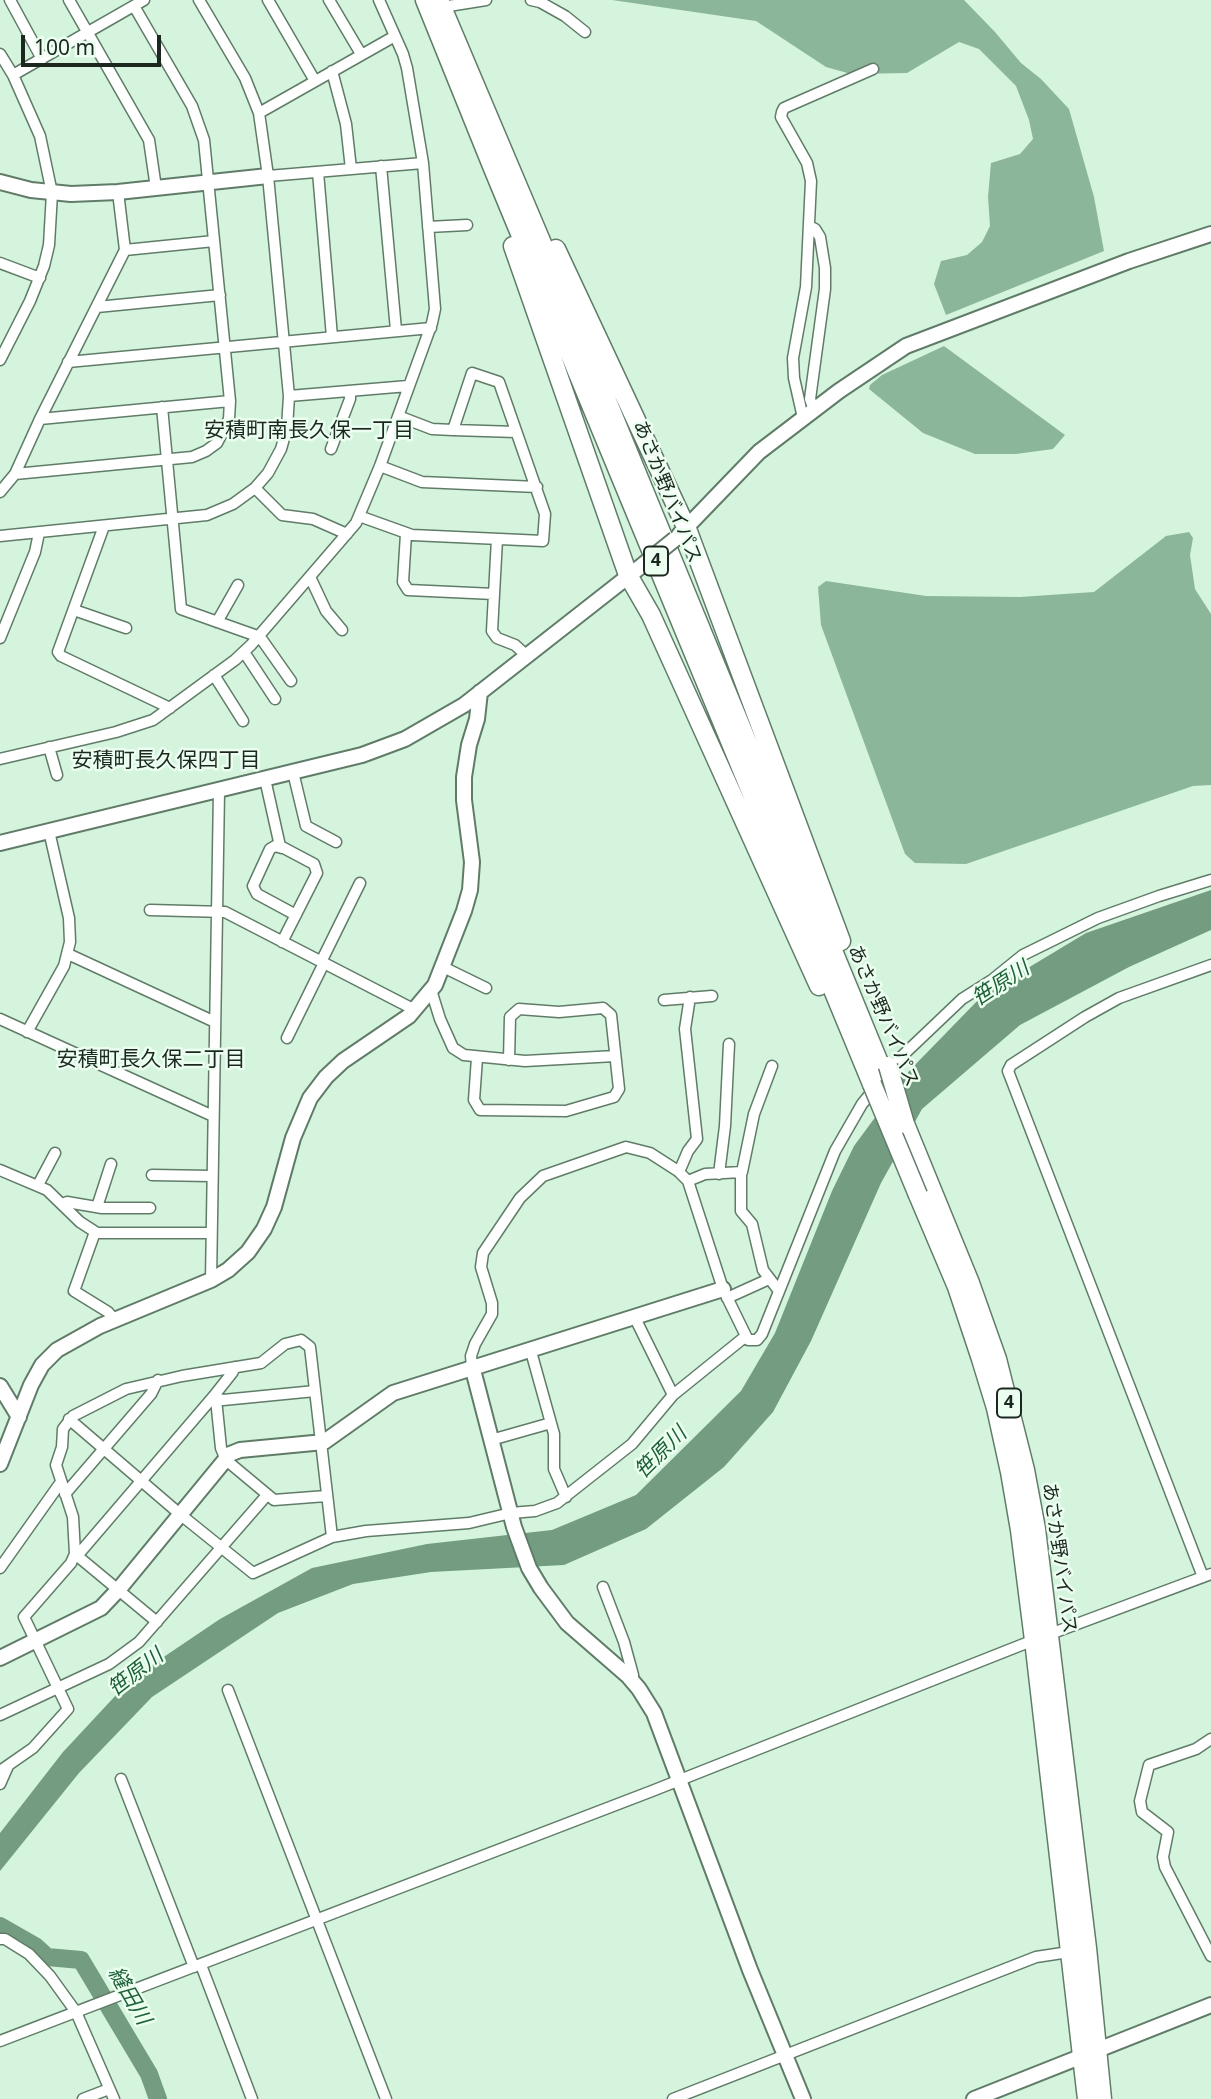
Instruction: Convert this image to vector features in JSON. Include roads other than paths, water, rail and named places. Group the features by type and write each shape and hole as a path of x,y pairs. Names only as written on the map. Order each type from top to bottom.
{"highway":[{"name":"あさか野バイパス","path":"425,0 905,1124 923,1188"},
{"name":"あさか野バイパス","path":"441,4 555,274 881,1073 957,1287 996,1408 1041,1638 1091,2052 1087,2099"},
{"path":"439,38 628,575 656,626 839,1029 881,1073"},
{"path":"490,122 568,272 681,534 881,1073"},
{"name":"あさか野バイパス","path":"1041,1638 1069,1952 1102,2099"},
{"path":"1091,2052 1108,2068 1112,2099"},
{"name":"4","path":"1079,2099 1091,2052"}],"street":[{"path":"10,0 42,59"},
{"path":"69,0 149,140 156,188"},
{"path":"13,75 144,0"},
{"path":"0,536 206,515 224,509 255,488 268,473 281,449 289,417 289,396 268,176 259,113 245,78 199,0"},
{"path":"268,0 315,81"},
{"path":"329,0 361,54"},
{"path":"0,759 139,726 153,720 244,652 347,534 359,516 431,328 435,300 424,163 407,68 379,0"},
{"path":"441,4 486,0"},
{"path":"531,0 565,16 585,32"},
{"path":"15,474 167,460 200,454 217,443 229,419 230,401 204,140 195,114 134,5"},
{"path":"259,113 395,36"},
{"path":"0,54 13,75 40,136 52,193 49,245 40,278 0,360"},
{"path":"808,414 794,378 793,358 806,291 811,181 797,143 781,117 784,108 873,69"},
{"path":"331,71 346,124 351,169"},
{"path":"0,182 52,193 118,192 424,163"},
{"path":"381,166 396,330"},
{"path":"318,172 332,337"},
{"path":"0,492 15,474 125,250 118,192"},
{"path":"428,227 467,225"},
{"path":"808,414 822,316 825,268 820,237 815,229 809,226"},
{"path":"0,844 362,755 405,739 444,718 527,656 681,534 759,452 808,414 906,346 1129,261 1211,234"},
{"path":"125,250 214,241"},
{"path":"0,263 40,278"},
{"path":"97,307 220,295"},
{"path":"68,362 431,328"},
{"path":"359,516 406,534 543,541 545,514 499,382 472,373 453,430"},
{"path":"289,396 408,386"},
{"path":"331,449 349,402 350,391"},
{"path":"40,419 230,401"},
{"path":"162,407 180,609 258,636 291,681"},
{"path":"398,416 432,429 516,432"},
{"path":"380,466 422,482 537,487"},
{"path":"255,488 282,515 313,519 347,534"},
{"path":"104,526 58,647 61,656 170,708"},
{"path":"0,638 35,552 39,533"},
{"path":"406,534 403,582 408,590 494,594"},
{"path":"497,539 492,629 495,637 515,645 527,656"},
{"path":"310,577 326,611 342,630"},
{"path":"217,622 238,585"},
{"path":"74,610 126,628"},
{"path":"244,652 275,699"},
{"path":"214,675 243,720"},
{"path":"1,1462 35,1378 51,1355 75,1338 211,1280 236,1264 264,1229 274,1207 300,1116 316,1089 343,1061 400,1024 431,989 443,967 470,890 472,862 464,777 480,692"},
{"path":"49,747 57,775"},
{"path":"293,772 306,826 336,842"},
{"path":"265,779 282,848"},
{"path":"211,1280 219,791"},
{"path":"27,1031 58,978 68,954 69,918 49,831"},
{"path":"282,942 296,915 317,873 316,865 275,846 270,849 253,886 257,894 296,915"},
{"path":"803,2099 750,1970 654,1713 632,1681 576,1632 554,1607 529,1568 510,1513 472,1366 471,1356 475,1344 492,1314 492,1303 481,1267 483,1253 520,1198 544,1176 626,1147 650,1153 688,1181 725,1293 746,1336 752,1340 762,1334 835,1151 862,1104 900,1058 953,1007 1023,955 1098,918 1211,880"},
{"path":"287,1038 360,883"},
{"path":"150,910 225,912 415,1010"},
{"path":"68,954 215,1022"},
{"path":"0,2041 1207,1576 1008,1071 1011,1065 1119,998 1211,965"},
{"path":"443,967 486,988"},
{"path":"431,989 453,1048 464,1055 541,1061 615,1056"},
{"path":"664,1000 712,996"},
{"path":"679,1172 688,1151 697,1139 685,1029 690,997"},
{"path":"477,1058 474,1100 478,1109 566,1111 616,1096 620,1089 611,1015 603,1008 559,1012 521,1009 510,1017 509,1060"},
{"path":"0,1018 213,1116"},
{"path":"719,1174 725,1125 729,1044"},
{"path":"772,1066 754,1114 741,1173 740,1210 752,1224 761,1266 779,1290"},
{"path":"38,1185 55,1153"},
{"path":"97,1207 111,1164"},
{"path":"0,1170 38,1185 95,1232 211,1233"},
{"path":"688,1181 705,1174 741,1173"},
{"path":"152,1175 211,1176"},
{"path":"63,1204 67,1202 97,1207 150,1208"},
{"path":"95,1232 74,1291 108,1312 115,1320"},
{"path":"0,1658 101,1608 230,1454 240,1450 321,1443 336,1436 393,1392 634,1316 769,1279"},
{"path":"634,1316 673,1395"},
{"path":"69,1419 253,1573 332,1537 366,1531 469,1523 543,1508 566,1497 632,1444 673,1395 746,1336"},
{"path":"157,1622 76,1555 73,1517 56,1462 62,1447 63,1429 69,1419 126,1389 158,1380 261,1363 285,1344 301,1340 310,1347 332,1537"},
{"path":"530,1348 555,1440 554,1469 566,1497"},
{"path":"0,1784 4,1769 33,1748 68,1709 25,1615 215,1398 234,1367"},
{"path":"65,1494 151,1394 158,1380"},
{"path":"0,1386 19,1417"},
{"path":"215,1398 315,1391"},
{"path":"215,1398 221,1448 226,1460 278,1501 326,1496"},
{"path":"491,1440 551,1423"},
{"path":"0,1568 61,1482"},
{"path":"0,1714 124,1655 143,1640 267,1495"},
{"path":"603,1587 624,1642 634,1675 632,1681"},
{"path":"228,1690 386,2099"},
{"path":"1211,1739 1196,1749 1149,1765 1140,1805 1142,1811 1168,1832 1163,1857 1165,1867 1211,1956"},
{"path":"121,1779 252,2099"},
{"path":"0,1939 9,1940 42,1966 76,2012 111,2094 83,2099"},
{"path":"673,2099 1036,1957 1069,1952"},
{"path":"974,2099 1211,2005"}],"waterway":[{"name":"縫田川","path":"0,1926 35,1946 47,1957 81,1960 149,2074 158,2099"}],"district":[{"name":"安積町南長久保一丁目","path":"309,431"},
{"name":"安積町長久保四丁目","path":"166,761"},
{"name":"安積町長久保二丁目","path":"151,1060"}],"water label":[{"name":"笹原川","path":"1001,984"},
{"name":"笹原川","path":"661,1453"},
{"name":"笹原川","path":"136,1673"}]}
